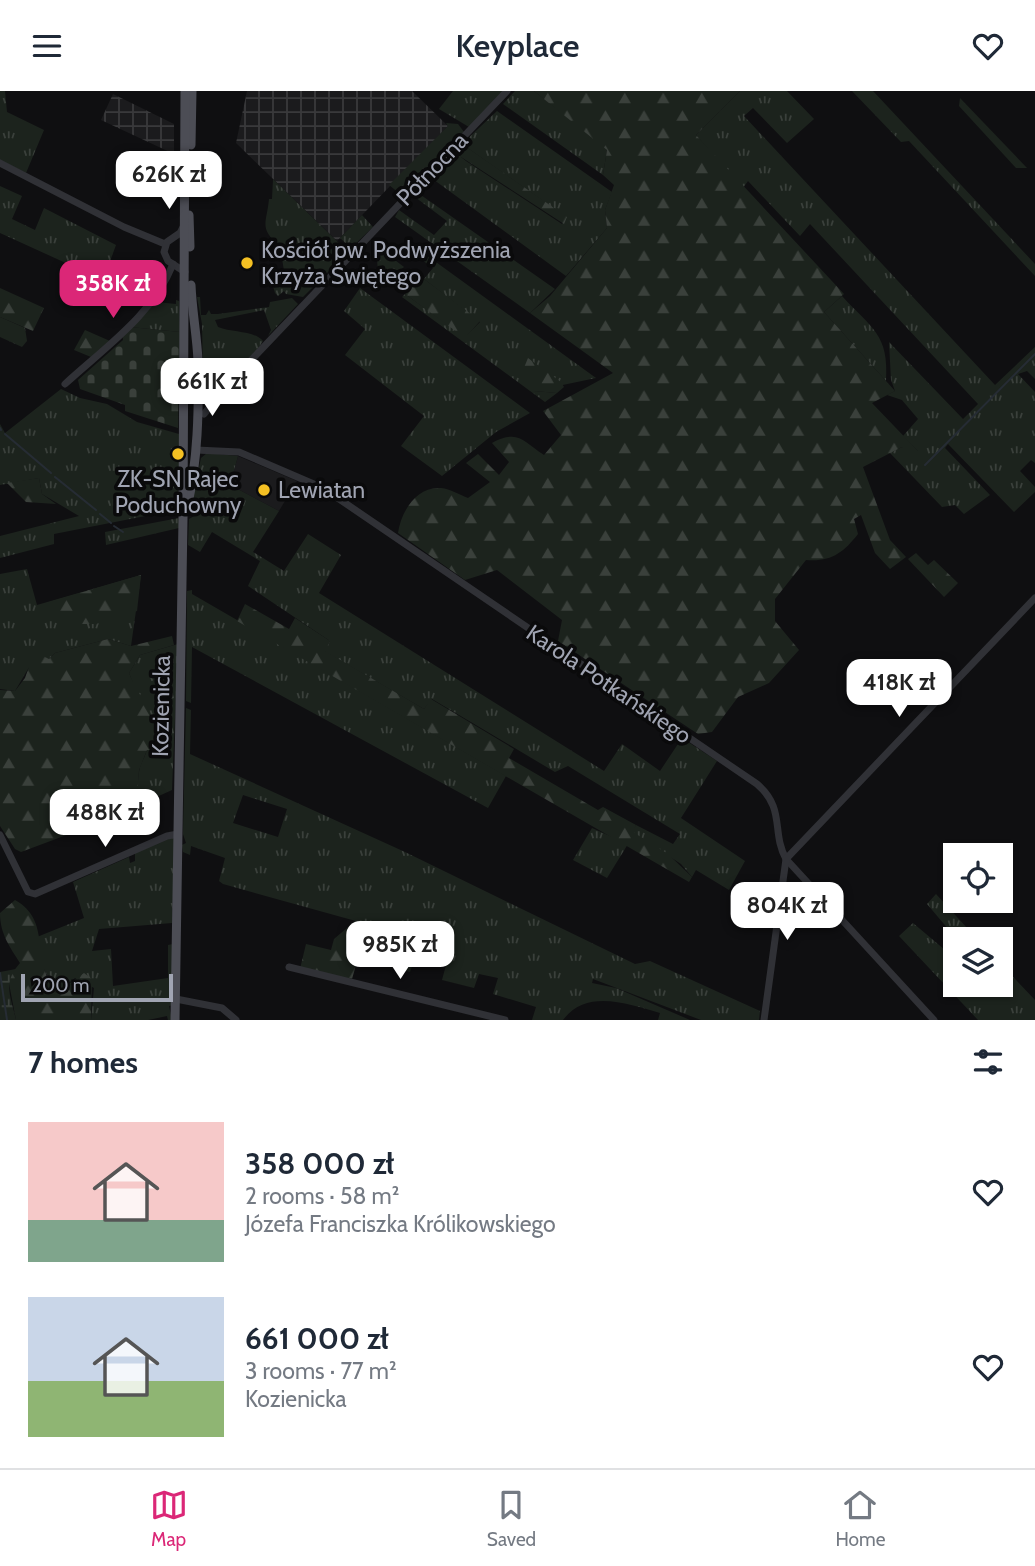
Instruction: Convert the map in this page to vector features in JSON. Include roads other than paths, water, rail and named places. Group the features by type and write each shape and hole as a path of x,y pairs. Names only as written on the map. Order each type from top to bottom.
{"main road":[{"name":"Kozienicka","path":"183,519 196,471 184,404 185,272 180,237 183,227 185,91"},
{"name":"Kozienicka","path":"175,1020 183,519 200,383 190,248 192,91"},
{"path":"184,404 190,399 197,404"}],"street":[{"name":"Północna","path":"220,385 237,375 507,91"},
{"path":"0,163 124,227 165,244 180,237 190,248"},
{"path":"165,244 165,255 185,272"},
{"path":"65,384 150,307 167,282 173,264"},
{"path":"185,372 200,383 220,385 219,396 204,414"},
{"name":"Karola Potkańskiego","path":"191,445 239,452 323,488 751,780 774,804 786,859 934,1020"},
{"path":"764,1020 786,859 1035,598"},
{"path":"0,835 28,892 36,894 167,836 178,834"},
{"path":"289,967 505,1020"},
{"path":"176,999 222,1008 236,1020"}],"waterway":[{"path":"925,465 1035,354"},
{"path":"5,434 51,473"},
{"path":"55,477 96,510"},
{"path":"100,514 111,523"},
{"path":"114,526 123,532"},
{"path":"0,973 7,1020"}],"place":[{"name":"Kościół pw. Podwyższenia Krzyża Świętego","path":"247,263"},
{"name":"ZK-SN Rajec Poduchowny","path":"178,454"},
{"name":"Lewiatan","path":"264,490"}]}
